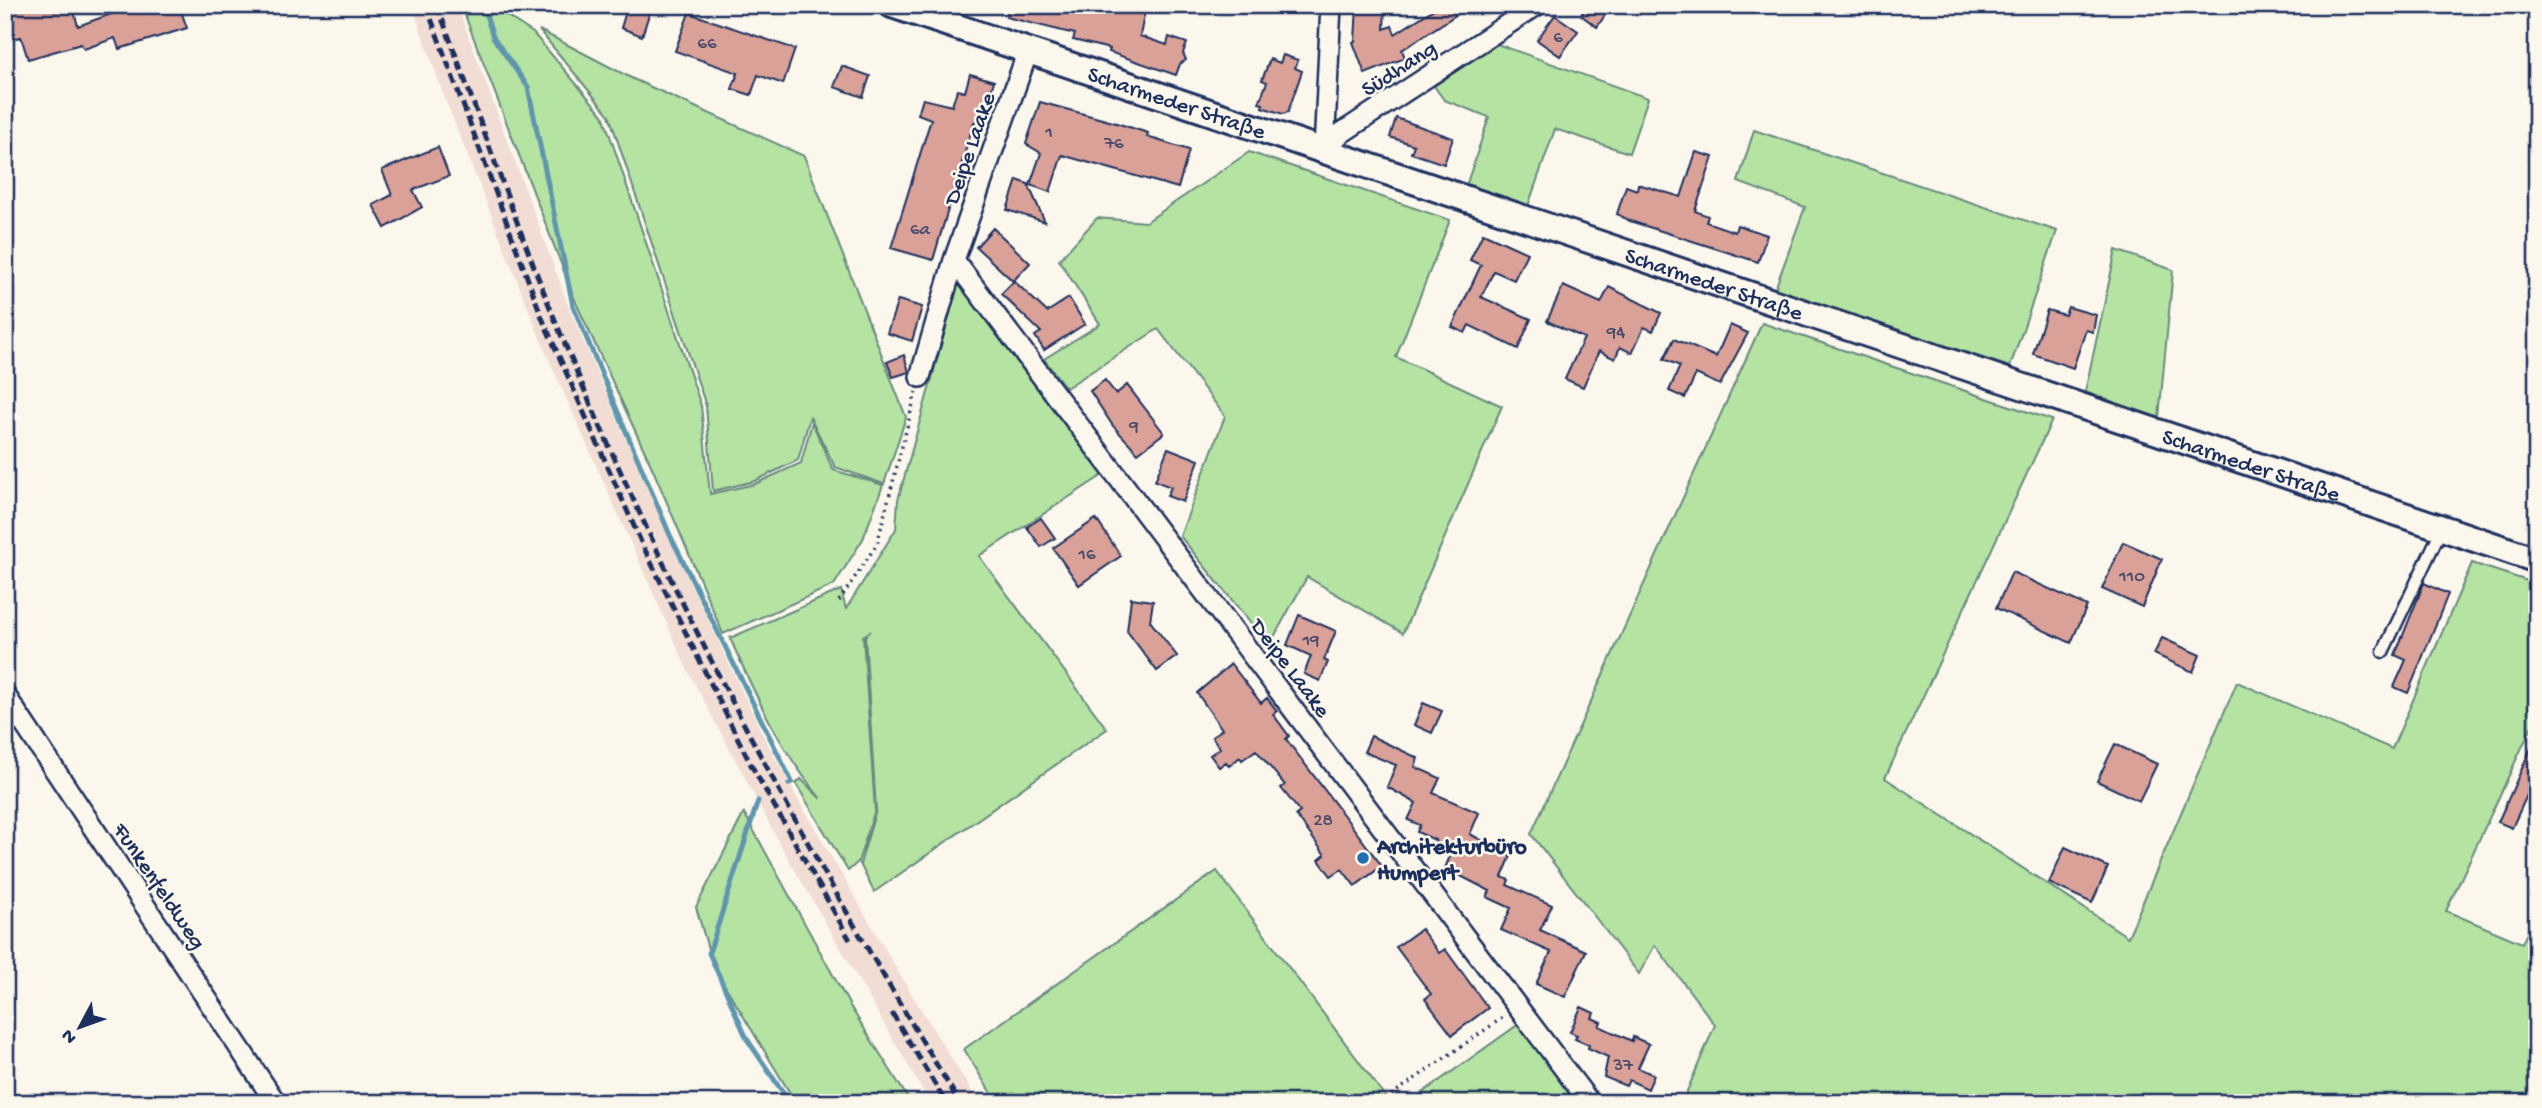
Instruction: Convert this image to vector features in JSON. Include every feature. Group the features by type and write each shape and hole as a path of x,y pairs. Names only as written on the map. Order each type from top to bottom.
{"street":[{"name":"Scharmeder Straße","path":"892,5 2441,530 2537,560"},
{"path":"1324,151 1331,5"},
{"name":"Südhang","path":"1324,151 1340,134 1537,5"},
{"name":"Deipe Laake","path":"920,377 954,260 1028,51"},
{"name":"Deipe Laake","path":"954,260 1590,1103"},
{"name":"Funkenfeldweg","path":"5,695 276,1103"}],"lane":[{"path":"2383,652 2441,530"}],"path":[{"path":"839,601 877,544 920,377"},
{"path":"1380,1103 1518,1007"}],"shaded area":[{"path":"412,5 457,5 570,310 668,536 764,737 795,794 909,990 979,1103 930,1103 781,846 687,669 546,353 445,99"}],"green space":[{"path":"461,5 499,5 504,14 533,33 603,115 701,406 710,494 755,484 801,463 812,422 833,470 883,485 863,539 834,585 723,634 651,465 577,305"},
{"path":"539,30 633,79 804,156 906,417 884,484 835,467 810,417 798,460 755,481 713,491 706,406 609,115"},
{"path":"1497,44 1648,98 1629,153 1555,129 1528,206 1466,186 1489,117 1444,100 1434,86"},
{"path":"1754,130 2057,231 2010,367 1775,289 1805,207 1738,182"},
{"path":"1249,152 1450,220 1396,357 1502,406 1403,633 1307,577 1269,646 1180,536 1225,416 1158,329 1066,388 1044,359 1100,324 1059,260 1097,218 1146,222"},
{"path":"2116,250 2173,270 2159,418 2085,392"},
{"path":"959,281 1106,473 979,556 1107,729 874,892 860,864 876,810 865,636 871,631 863,636 875,810 858,862 848,871 796,784 801,779 821,799 781,742 730,638 841,590 846,609 896,529 898,500"},
{"path":"1762,323 2052,420 1885,778 2128,937 2237,682 2392,749 2472,563 2537,584 2537,715 2446,911 2522,943 2537,914 2537,1103 1682,1103 1715,1025 1655,945 1639,974 1531,834"},
{"path":"744,813 850,1006 911,1103 796,1103 713,966 696,907"},
{"path":"1217,871 1390,1103 997,1103 964,1049"},
{"path":"1519,1024 1578,1103 1408,1103"}],"building":[{"path":"5,5 72,5 78,26 125,9 124,5 179,5 187,28 119,49 115,38 84,49 81,44 28,59 21,37 11,39 9,20 5,20"},
{"path":"628,5 652,5 642,36 621,28"},
{"path":"1010,5 1146,5 1140,36 1167,45 1169,37 1187,43 1183,53 1186,60 1180,64 1176,75 1109,52 1110,49 1073,40 1075,34 1006,17"},
{"path":"1357,5 1385,5 1384,29 1392,26 1395,34 1440,5 1471,5 1402,50 1405,58 1365,74 1353,42"},
{"path":"1588,5 1612,5 1597,27 1581,15"},
{"path":"689,13 795,49 783,84 758,75 751,95 732,89 738,73 675,51"},
{"path":"1555,15 1578,31 1560,56 1537,40"},
{"path":"1283,55 1298,60 1295,68 1302,71 1288,112 1283,114 1262,107 1263,104 1259,103 1267,82 1262,80 1270,59 1280,63"},
{"path":"842,66 870,76 863,97 834,87"},
{"path":"970,74 994,81 981,124 974,122 933,260 891,248 931,119 918,114 923,99 952,106 957,90 965,92"},
{"path":"1040,102 1148,133 1147,137 1189,150 1178,188 1062,155 1050,192 1030,185 1041,153 1026,144"},
{"path":"1396,118 1453,138 1444,164 1411,153 1414,145 1390,137"},
{"path":"438,147 449,176 413,190 422,207 385,228 373,205 392,195 382,170"},
{"path":"1696,152 1713,157 1695,211 1708,216 1706,222 1735,232 1737,225 1767,235 1758,262 1630,221 1617,214 1626,186 1637,190 1638,184 1681,197"},
{"path":"1017,180 1028,184 1045,222 1007,210"},
{"path":"993,228 1030,263 1013,281 976,247"},
{"path":"1483,233 1527,253 1514,280 1494,271 1481,297 1531,319 1518,349 1469,325 1465,333 1452,327 1481,265 1470,260"},
{"path":"1014,281 1047,312 1069,298 1085,324 1044,350 1035,336 1041,332 1001,294"},
{"path":"1563,286 1601,303 1609,287 1661,313 1653,331 1644,327 1632,353 1620,347 1615,359 1599,351 1583,387 1565,379 1584,338 1547,321"},
{"path":"898,300 922,307 912,341 887,333"},
{"path":"2068,307 2096,315 2093,332 2086,330 2073,368 2033,354 2047,310 2065,315"},
{"path":"1730,325 1748,333 1720,385 1696,374 1685,398 1669,391 1680,366 1664,359 1674,339 1716,357"},
{"path":"904,355 909,372 893,377 887,362"},
{"path":"1105,380 1116,394 1127,385 1164,433 1138,453 1113,426 1090,391"},
{"path":"1168,448 1199,460 1183,502 1167,496 1171,487 1155,481"},
{"path":"1041,518 1055,538 1041,547 1027,527"},
{"path":"1096,519 1121,556 1079,585 1053,548"},
{"path":"2123,542 2162,559 2142,607 2102,589"},
{"path":"2012,572 2087,606 2071,643 1996,608"},
{"path":"2424,583 2448,594 2408,693 2394,687 2406,660 2395,655"},
{"path":"1131,598 1153,601 1150,621 1177,656 1157,671 1127,631"},
{"path":"1299,615 1336,631 1324,660 1328,662 1320,681 1304,674 1311,656 1287,645"},
{"path":"2162,638 2200,655 2193,672 2154,654"},
{"path":"1231,664 1261,703 1267,698 1277,711 1273,714 1289,736 1286,739 1382,866 1355,886 1342,869 1331,876 1324,867 1319,860 1325,855 1296,815 1300,812 1281,788 1285,785 1256,750 1242,760 1240,757 1229,766 1226,762 1219,767 1210,755 1220,748 1212,737 1222,729 1197,693"},
{"path":"1423,703 1442,711 1432,733 1414,725"},
{"path":"2537,735 2537,773 2512,828 2498,822"},
{"path":"1371,736 1418,758 1415,767 1440,778 1433,793 1479,813 1470,834 1511,856 1502,877 1509,880 1507,885 1552,905 1540,930 1586,951 1565,997 1536,984 1551,952 1501,930 1511,908 1487,897 1490,891 1445,868 1451,854 1437,847 1435,840 1417,832 1420,825 1408,820 1416,803 1387,787 1396,765 1364,752"},
{"path":"2115,744 2157,764 2139,801 2097,781"},
{"path":"2065,847 2108,867 2092,903 2049,883"},
{"path":"1421,929 1439,953 1445,949 1488,1008 1452,1035 1425,999 1431,994 1396,947"},
{"path":"1581,1007 1594,1013 1592,1018 1601,1022 1599,1026 1632,1041 1633,1037 1649,1044 1638,1068 1654,1075 1648,1089 1629,1080 1626,1086 1604,1077 1608,1057 1588,1048 1589,1045 1575,1039 1577,1035 1570,1032"}],"waterway":[{"path":"483,5 493,37 528,87 573,306 670,535 792,782 789,784"},
{"path":"758,801 709,953 747,1039 790,1103"}],"railway":[{"path":"426,5 543,320 641,542 750,763 850,940"},
{"path":"437,5 553,315 642,518 740,717 793,815 960,1103"},
{"path":"892,1013 946,1103"}],"place":[{"name":"Architekturbüro Humpert","path":"1363,858"}]}
